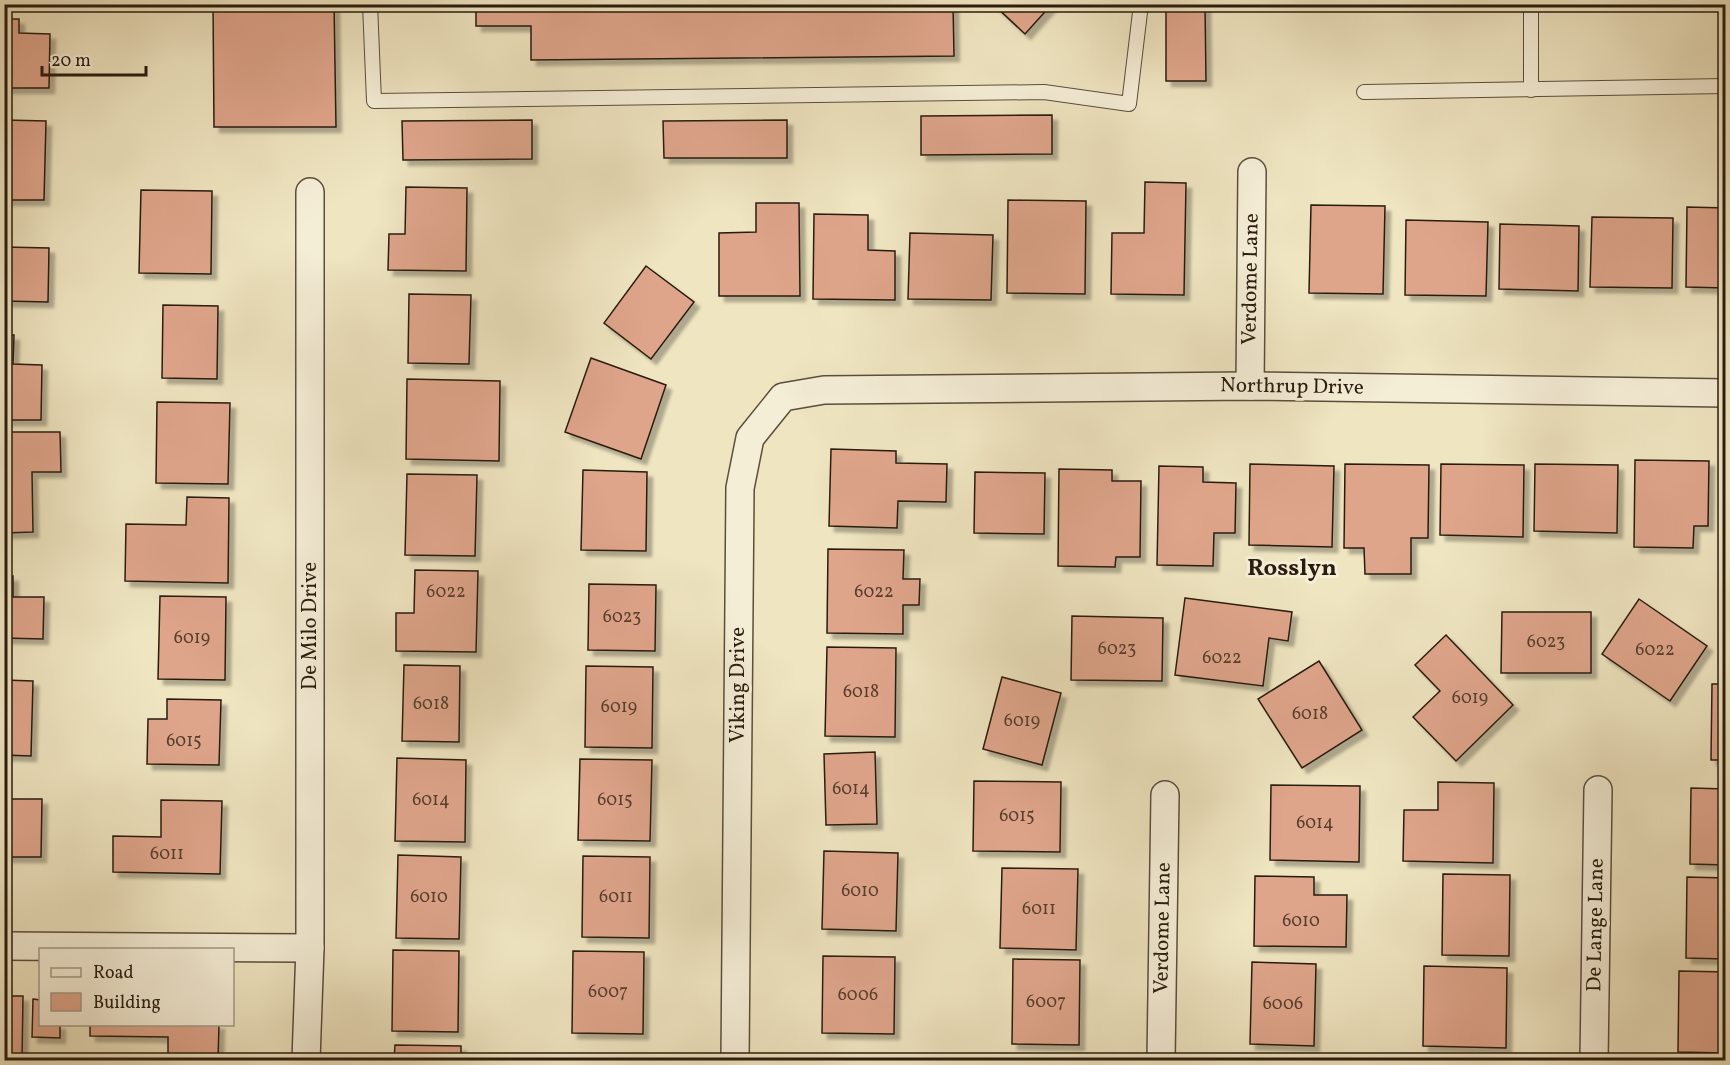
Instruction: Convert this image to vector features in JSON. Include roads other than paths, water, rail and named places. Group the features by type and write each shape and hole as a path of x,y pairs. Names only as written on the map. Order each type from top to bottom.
{"street":[{"name":"Verdome Lane","path":"1250,386 1252,172"},
{"name":"De Milo Drive","path":"306,1060 310,948 310,192"},
{"name":"Northrup Drive","path":"858,390 1250,386 1725,393"},
{"name":"Viking Drive","path":"735,1060 740,488 750,438 783,398 824,390 858,390"},
{"name":"De Lange Lane","path":"1594,1060 1598,790"},
{"name":"Verdome Lane","path":"1161,1060 1164,795"},
{"path":"4,946 310,948"}],"lane":[{"path":"369,4 374,101 1044,92 1129,104 1141,4"},
{"path":"1531,4 1531,90"},
{"path":"1364,92 1725,86"}],"district":[{"name":"Rosslyn","path":"1292,569"}]}
